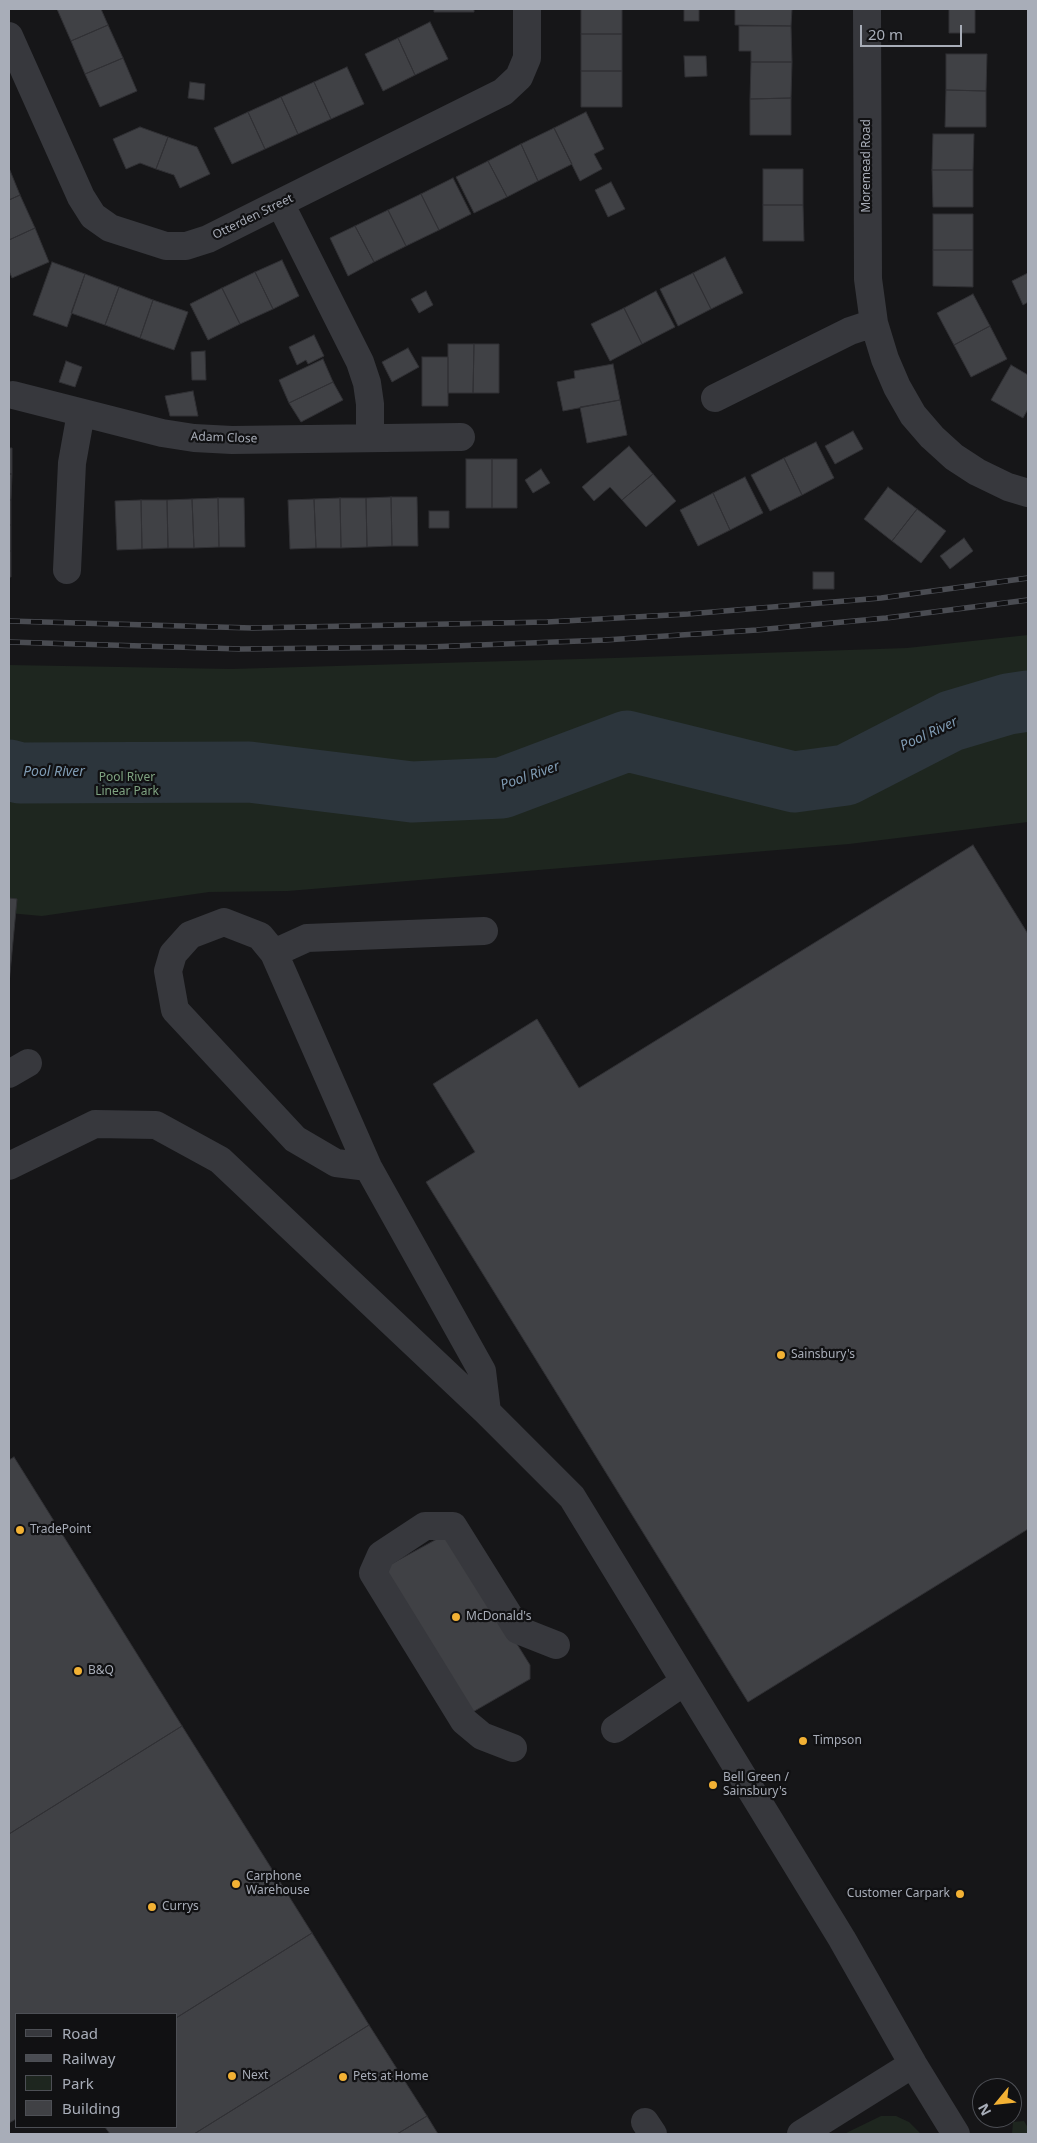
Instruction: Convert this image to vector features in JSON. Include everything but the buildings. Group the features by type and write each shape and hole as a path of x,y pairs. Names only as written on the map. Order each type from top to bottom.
{"street":[{"name":"Otterden Street","path":"9,36 81,197 93,216 110,228 166,246 186,246 208,239 503,92 519,77 527,58 527,9"},
{"name":"Moremead Road","path":"867,9 868,279 874,323 885,360 897,387 913,415 932,437 977,472 1008,487 1028,493"},
{"path":"280,204 360,362 367,383 370,404 370,438"},
{"path":"715,398 850,331 874,323"},
{"name":"Adam Close","path":"13,394 162,433 194,438 232,440 461,437"},
{"path":"68,570 72,463 81,413"},
{"path":"368,1167 336,1163 295,1139 175,1010 168,971 173,954 190,935 224,922 260,936 274,953 368,1167 482,1371 487,1412"},
{"path":"274,953 308,938 484,931"},
{"path":"9,1166 95,1124 156,1125 220,1160 487,1412 572,1497 842,1939 913,2064 956,2134"},
{"path":"513,1748 482,1736 464,1721 373,1573 381,1555 425,1526 453,1526 518,1630 556,1645"},
{"path":"616,1729 684,1682"},
{"path":"801,2134 913,2064"}],"green space":[{"name":"Pool River Linear Park","path":"1028,635 1028,822 849,844 288,891 209,892 42,916 9,913 9,665 231,669 614,658 907,648"},
{"path":"881,2116 896,2116 909,2122 921,2134 844,2134"},
{"path":"1022,2121 1024,2121 1028,2128 1028,2134 1012,2134 1012,2128 1022,2128"}],"waterway":[{"name":"Pool River","path":"9,770 20,773 249,772 412,792 502,788 627,741 794,782 846,775 951,721 1008,704 1028,701"}],"railway":[{"path":"9,621 252,628 547,622 688,614 881,598 1028,578"},
{"path":"9,642 241,649 429,647 605,640 757,630 886,618 1028,600"}],"place":[{"name":"Sainsbury's","path":"781,1355"},
{"name":"TradePoint","path":"20,1530"},
{"name":"McDonald's","path":"456,1617"},
{"name":"B&Q","path":"78,1671"},
{"name":"Timpson","path":"803,1741"},
{"name":"Bell Green / Sainsbury's","path":"713,1785"},
{"name":"Carphone Warehouse","path":"236,1884"},
{"name":"Customer Carpark","path":"960,1894"},
{"name":"Currys","path":"152,1907"},
{"name":"Next","path":"232,2076"},
{"name":"Pets at Home","path":"343,2077"}]}
